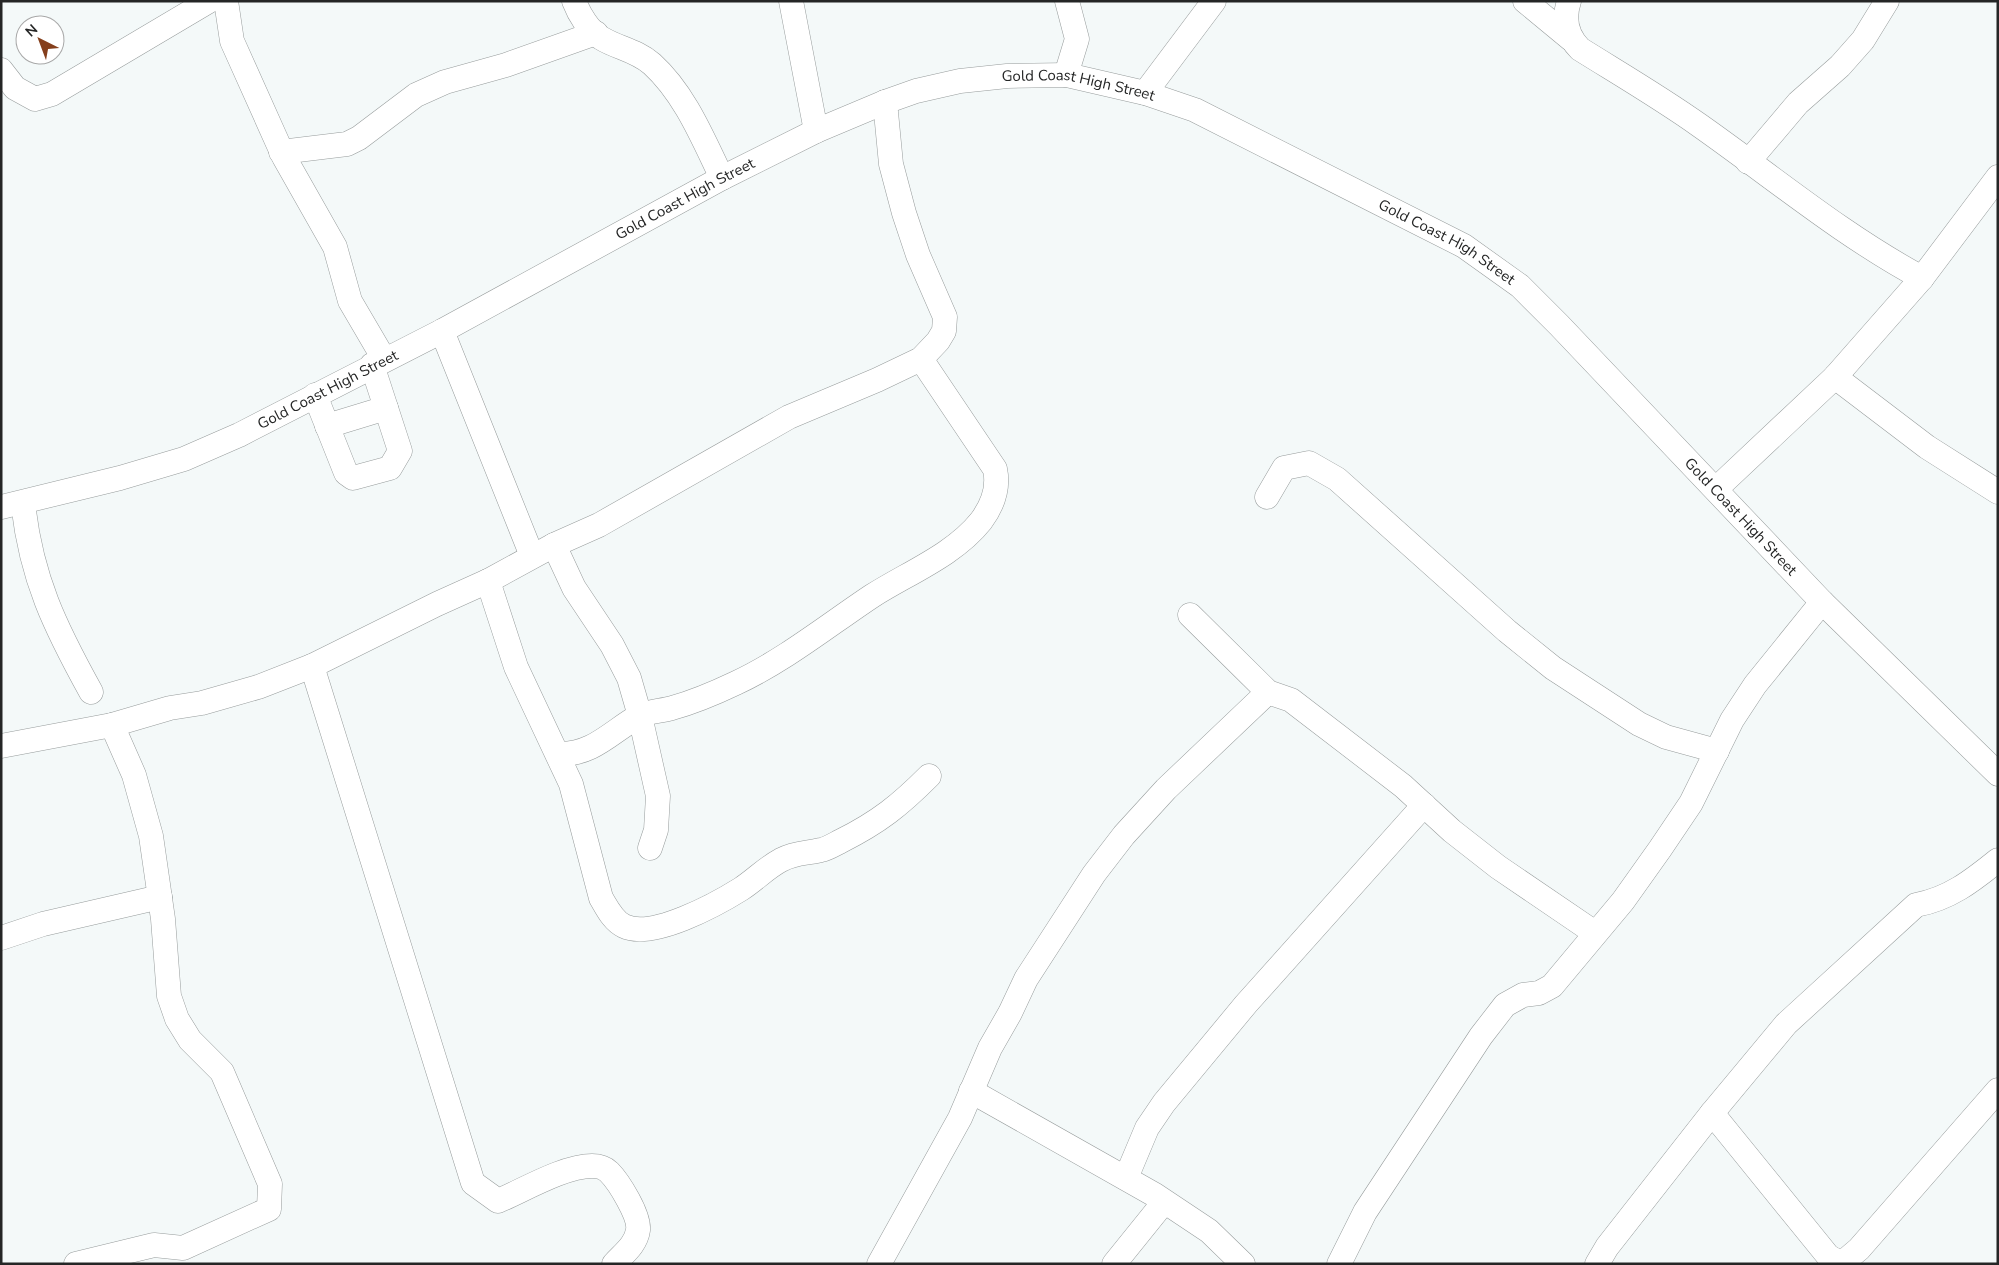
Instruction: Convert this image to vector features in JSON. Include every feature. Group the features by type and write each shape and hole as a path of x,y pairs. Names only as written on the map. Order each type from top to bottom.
{"street":[{"path":"1,70 15,88 35,99 52,94 209,1"},
{"path":"226,1 232,41 281,152 335,248 350,301 378,362 386,408 400,451 390,468 353,478 346,473 316,395"},
{"path":"574,1 588,26 601,38 630,49 652,64 691,115 722,178"},
{"path":"791,1 816,132"},
{"path":"1066,75 1077,39 1067,1"},
{"path":"1145,93 1214,1"},
{"path":"1525,1 1571,39 1580,49 1699,125 1881,256 1922,278"},
{"path":"1569,1 1566,11 1571,39"},
{"path":"1748,162 1798,103 1840,66 1863,40 1887,1"},
{"path":"281,152 346,144 359,138 416,95 445,82 506,65 596,33"},
{"name":"Gold Coast High Street","path":"12,505 120,478 184,459 239,435 378,362 442,331 722,178 816,132 885,102 916,91 960,82 1007,76 1066,75 1145,93 1195,110 1464,246 1520,286 1822,602 1998,774"},
{"path":"1,746 112,725 170,708 202,703 258,687 312,666 488,581 554,545 598,526 788,417 877,380 921,359 938,342 944,331 945,317 918,255 904,213 891,164 885,102"},
{"path":"1716,489 1835,377 1922,278 1998,178"},
{"path":"442,331 532,556"},
{"path":"559,754 583,751 602,742 640,716 696,701 736,683 792,653 859,604 966,537 981,520 993,500 998,482 995,469 921,359"},
{"path":"1835,377 1926,447 1998,492"},
{"path":"327,426 386,408"},
{"path":"1267,497 1284,468 1309,462 1337,479 1507,631 1553,668 1639,724 1666,737 1717,751"},
{"path":"12,505 28,543 36,574 58,634 91,692"},
{"path":"554,545 574,588 612,645 629,678 640,716 658,796 658,818 650,848"},
{"path":"488,581 516,667 536,712 559,754 571,784 600,898 619,923 626,928 639,930 668,924 742,888 772,864 805,851 821,850 868,827 899,806 929,776"},
{"path":"1339,1264 1365,1212 1481,1036 1505,1005 1523,995 1539,993 1552,986 1623,901 1690,803 1732,720 1755,685 1822,602"},
{"path":"1190,615 1268,692 1291,700 1403,786 1498,867 1595,933"},
{"path":"312,666 473,1183 498,1201 563,1173 589,1166 601,1167 609,1172 618,1184 634,1210 639,1228 632,1245 614,1264"},
{"path":"878,1264 960,1118 971,1091 1026,979 1094,874 1166,789 1268,692"},
{"path":"76,1264 154,1245 183,1248 269,1209 270,1184 222,1072 190,1040 177,1019 169,996 160,897 146,819 134,775 112,725"},
{"path":"1126,1178 1148,1128 1164,1103 1246,1004 1424,805"},
{"path":"1597,1264 1607,1247 1712,1112 1786,1024 1916,905 1936,901 1952,894 1998,860"},
{"path":"1,938 43,924 160,897"},
{"path":"1712,1112 1828,1256 1836,1261 1847,1262 1998,1090"},
{"path":"971,1091 1126,1178 1164,1202 1209,1231 1228,1247 1242,1264"},
{"path":"1114,1264 1164,1202"}]}
